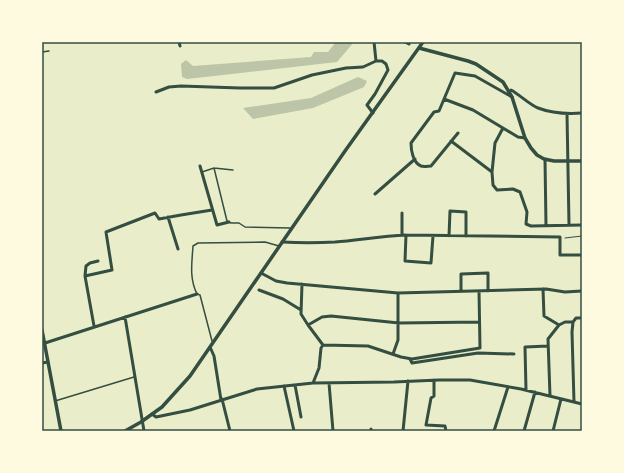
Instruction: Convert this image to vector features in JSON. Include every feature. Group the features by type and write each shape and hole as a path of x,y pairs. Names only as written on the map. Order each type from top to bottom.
{"street":[{"path":"374,42 376,61"},
{"path":"405,42 409,44"},
{"path":"125,431 162,407 190,376 279,246 423,42"},
{"path":"419,48 476,64 503,82 512,97 525,138 530,148 536,155 554,161 582,161"},
{"path":"156,92 169,87 181,86 274,88 312,75 346,68 363,67 376,61 382,61 386,64 388,70 375,94 367,105 373,114"},
{"path":"458,133 431,166 422,166 417,163 411,148 411,143 434,112 439,111 454,73 475,76 512,97"},
{"path":"509,92 511,90 520,95 536,108 568,114 582,113"},
{"path":"444,99 473,110 518,138 525,138"},
{"path":"568,114 569,225"},
{"path":"503,128 494,143 492,172 493,185 497,190 513,189 520,192 527,212 526,224 532,226 582,225"},
{"path":"451,142 492,172"},
{"path":"375,194 415,159"},
{"path":"545,159 546,226"},
{"path":"200,166 217,225 229,222"},
{"path":"85,276 112,270 106,232 155,212 159,219 212,210"},
{"path":"449,236 450,211 466,212 466,236"},
{"path":"402,213 405,261 431,263 432,236"},
{"path":"168,217 178,249"},
{"path":"282,242 329,242 404,235 560,238 560,255 582,256"},
{"path":"94,326 85,276 86,266 90,263 98,261"},
{"path":"261,272 276,281 398,293 542,289 565,292 582,291"},
{"path":"461,291 461,274 488,273 488,291"},
{"path":"302,284 301,310 303,319 324,345"},
{"path":"542,289 544,316 559,325"},
{"path":"259,290 283,299 301,310"},
{"path":"324,345 368,346 410,359 480,348 479,291"},
{"path":"393,354 398,340 398,293"},
{"path":"45,343 196,294"},
{"path":"308,325 322,317 331,316 399,323 479,322"},
{"path":"125,317 141,422 144,431"},
{"path":"574,402 572,332 573,322 576,318 582,318"},
{"path":"550,396 548,339 559,325 565,322 573,322"},
{"path":"42,330 60,431"},
{"path":"313,383 319,368 321,348 324,345"},
{"path":"210,346 214,356 222,400 230,431"},
{"path":"526,390 525,347 548,346"},
{"path":"410,359 412,363 478,353 514,354"},
{"path":"42,363 48,362"},
{"path":"152,414 156,417 171,414 257,389 313,383 434,380 470,380 526,390 582,404"},
{"path":"434,380 434,396 431,398 426,425 445,426 446,431"},
{"path":"403,431 408,381"},
{"path":"329,383 333,431"},
{"path":"294,385 301,417"},
{"path":"284,386 294,431"},
{"path":"494,431 508,387"},
{"path":"524,431 535,392"},
{"path":"553,431 561,399"}],"lane":[{"path":"42,52 49,52"},
{"path":"214,168 227,221 231,223 239,223 244,227 292,228"},
{"path":"202,172 214,168 233,170"},
{"path":"213,343 200,295 196,294 192,276 193,246 198,243 265,242 279,246"},
{"path":"55,401 134,377"}],"path":[{"path":"560,238 582,236"}],"building":[{"path":"336,42 354,42 337,62 187,79 182,77 181,64 186,60 193,66 311,57 314,52 328,52"},
{"path":"358,77 367,81 364,87 313,108 253,119 243,108 311,98"}]}
